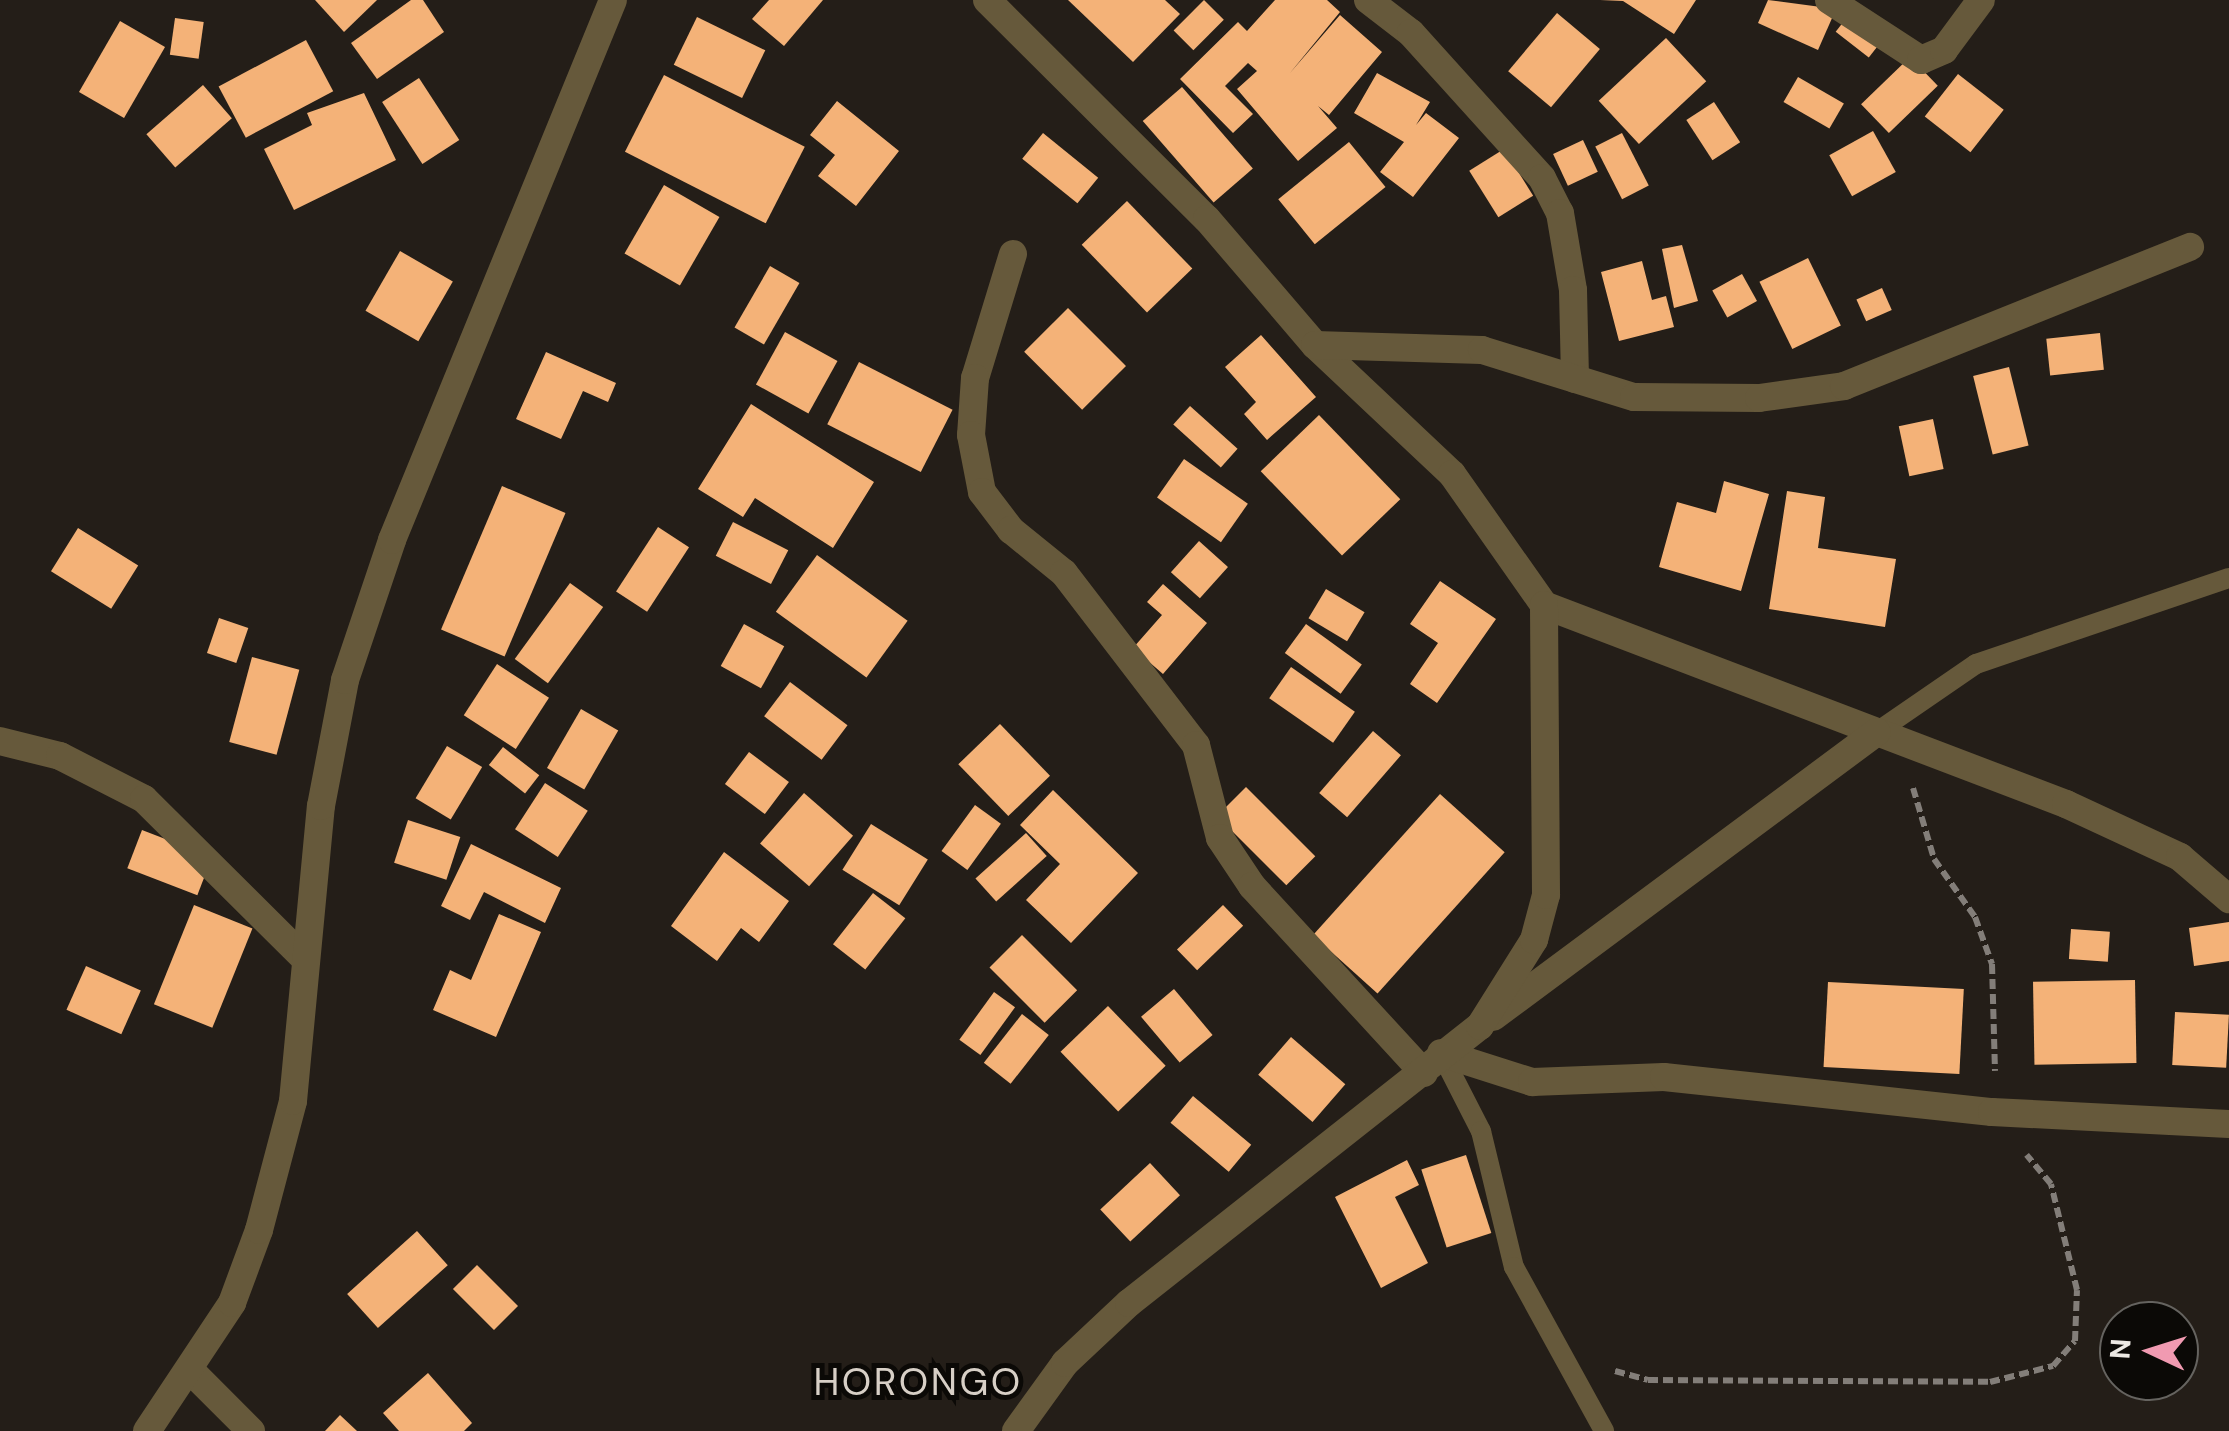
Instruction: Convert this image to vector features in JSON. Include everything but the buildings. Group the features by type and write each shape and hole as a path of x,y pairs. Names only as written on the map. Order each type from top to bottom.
{"street":[{"path":"147,1431 192,1371 232,1303 264,1212 293,1101 303,958 345,680 392,540 612,0"},
{"path":"988,0 1207,219 1315,345 1452,474 1544,606 2148,840 2229,900"},
{"path":"1368,0 1411,33 1542,178 1560,213 1573,290 1575,378"},
{"path":"1829,0 1921,60 1944,50 1981,0"},
{"path":"1315,345 1482,350 1657,400 1844,386 2190,247"},
{"path":"1013,254 975,378 971,434 982,492 1011,530 1064,573 1196,745 1220,838 1252,886 1432,1063 1532,1082 1664,1077 1992,1112 2229,1124"},
{"path":"1480,1026 1534,940 1546,895 1544,606"},
{"path":"1016,1431 1065,1363 1128,1303 1480,1026 1876,732"},
{"path":"0,740 60,756 144,799 303,958"},
{"path":"192,1371 251,1431"}],"lane":[{"path":"1876,732 1976,664 2229,578"},
{"path":"1432,1063 1481,1131 1514,1267 1604,1431"}],"path":[{"path":"1564,1357 1648,1380 1990,1382 2053,1366 2075,1340 2077,1290 2050,1184 1992,1112 1999,1015 1992,964 1975,917 1934,859 1906,748"}],"district":[{"name":"HORONGO","path":"918,1383"}]}
